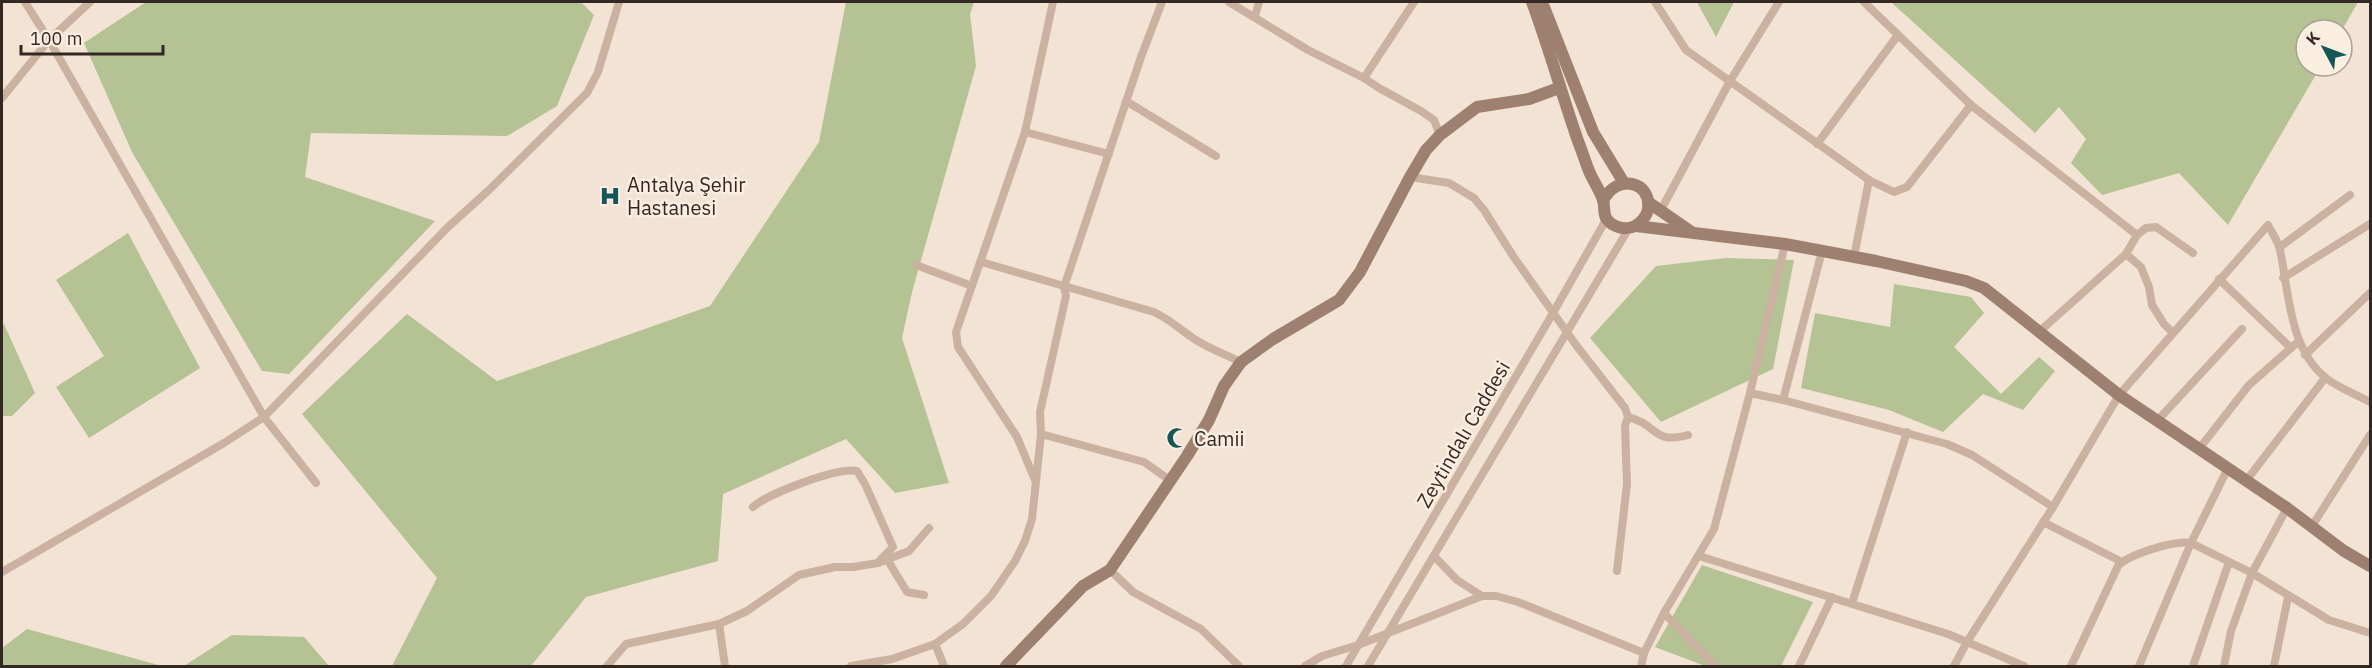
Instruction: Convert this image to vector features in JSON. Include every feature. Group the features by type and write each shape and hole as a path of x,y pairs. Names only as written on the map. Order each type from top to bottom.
{"street":[{"path":"25,2 49,39 264,417 316,483"},
{"path":"2,98 49,39 90,2"},
{"path":"2,572 225,443 264,417 447,228 587,93 598,72 619,2"},
{"path":"1036,483 1017,438 958,348 956,332 1025,132 1053,2"},
{"path":"851,666 892,659 935,644 963,624 991,596 1015,561 1025,541 1032,519 1041,434 1040,412 1066,296 1064,287 1126,100 1162,2"},
{"path":"1229,2 1308,50 1364,78 1434,120 1440,135"},
{"path":"1255,16 1259,2"},
{"path":"1364,78 1414,2"},
{"path":"1532,2 1555,64 1559,88 1589,171 1603,201"},
{"path":"1542,2 1593,132 1624,183"},
{"path":"1655,2 1686,50 1869,180 1894,192 1907,187 1971,105"},
{"path":"1661,210 1730,81 1779,2"},
{"path":"1864,2 1971,105 2137,235"},
{"path":"1817,144 1898,35"},
{"path":"1006,666 1083,586 1110,570 1171,481 1209,420 1224,386 1241,362 1273,339 1339,300 1360,272 1426,150 1440,135 1478,106 1529,99 1559,88"},
{"path":"1126,100 1216,156"},
{"path":"1025,132 1109,154"},
{"path":"1410,177 1449,183 1474,198 1553,313 1613,391 1628,417 1625,426 1627,484 1617,571"},
{"path":"1854,257 1869,180"},
{"path":"1368,666 1633,227 1646,215 1648,202 1646,196 1636,186 1624,183 1614,186 1607,192 1603,201 1606,218 1617,226 1633,227 1690,232 1785,244 1966,281 1984,288 2119,395 2287,508 2344,551 2370,566"},
{"path":"2280,248 2349,195"},
{"path":"1648,202 1690,232"},
{"name":"Zeytindalı Caddesi","path":"1346,666 1553,313 1606,218"},
{"path":"2283,278 2370,224"},
{"path":"1954,666 1966,642 2053,507 2119,395 2268,225 2280,248 2283,278 2299,341 2305,355 2325,378 2370,402"},
{"path":"2040,331 2126,254 2137,235 2146,228 2156,227 2193,253"},
{"path":"1641,666 1644,653 1664,613 1714,529 1750,393 1785,244"},
{"path":"1783,400 1821,251"},
{"path":"2126,254 2141,267 2149,287 2152,305 2172,332"},
{"path":"981,262 1154,312 1172,320 1189,336 1241,362"},
{"path":"916,265 972,286"},
{"path":"2219,279 2291,348"},
{"path":"2305,355 2370,293"},
{"path":"2157,421 2242,329"},
{"path":"2199,449 2249,386 2299,341"},
{"path":"2246,481 2325,378"},
{"path":"1750,393 1947,444 1972,455 2053,507"},
{"path":"1628,417 1638,419 1664,438 1673,439 1688,435"},
{"path":"1852,603 1907,432"},
{"path":"1041,434 1144,462 1171,481"},
{"path":"2312,526 2370,435"},
{"path":"2139,666 2191,543 2228,468"},
{"path":"753,507 761,499 839,471 857,471 865,483 892,547 878,563"},
{"path":"2224,666 2231,631 2252,573 2287,508"},
{"path":"2043,522 2122,562"},
{"path":"607,666 626,644 718,624 747,611 800,575 834,567 878,563 909,551 929,528"},
{"path":"2071,666 2115,570 2122,562 2134,555 2181,542 2191,543 2252,573 2329,620 2370,633"},
{"path":"1434,556 1457,580 1482,596"},
{"path":"1699,556 1948,634 2024,666"},
{"path":"887,559 907,592 924,595"},
{"path":"2193,666 2229,562"},
{"path":"1110,570 1133,592 1201,629 1239,666"},
{"path":"1305,666 1322,656 1358,645 1482,596 1496,596 1518,602 1644,653"},
{"path":"1799,666 1832,597"},
{"path":"2274,666 2288,597"},
{"path":"1664,613 1715,666"},
{"path":"718,624 725,666"},
{"path":"935,644 944,666"}],"green space":[{"path":"146,2 581,2 594,15 557,106 507,136 311,133 305,177 435,221 289,374 262,371 132,152 84,43"},
{"path":"846,2 974,2 970,14 976,66 912,292 902,338 949,483 895,493 846,439 723,494 718,561 586,597 531,666 392,666 437,578 302,414 407,314 497,381 710,306 819,142"},
{"path":"1697,2 1734,2 1716,37"},
{"path":"1891,2 2358,2 2349,18 2294,18 2294,78 2314,78 2228,225 2179,173 2102,195 2071,163 2086,139 2059,107 2035,133"},
{"path":"128,233 200,368 89,438 56,387 104,356 56,280"},
{"path":"1726,258 1794,260 1773,369 1661,422 1590,338 1656,266"},
{"path":"1894,284 1971,297 1984,313 1954,347 2001,394 2039,357 2055,371 2023,410 1983,394 1943,432 1889,410 1801,388 1815,313 1890,327"},
{"path":"4,324 35,393 12,416 2,416 2,326"},
{"path":"1702,565 1813,602 1781,666 1705,666 1655,647"},
{"path":"27,629 162,666 2,666 2,648"},
{"path":"232,635 304,637 329,666 184,666"}],"place":[{"name":"Antalya Şehir Hastanesi","path":"610,196"},
{"name":"Camii","path":"1177,438"}]}
